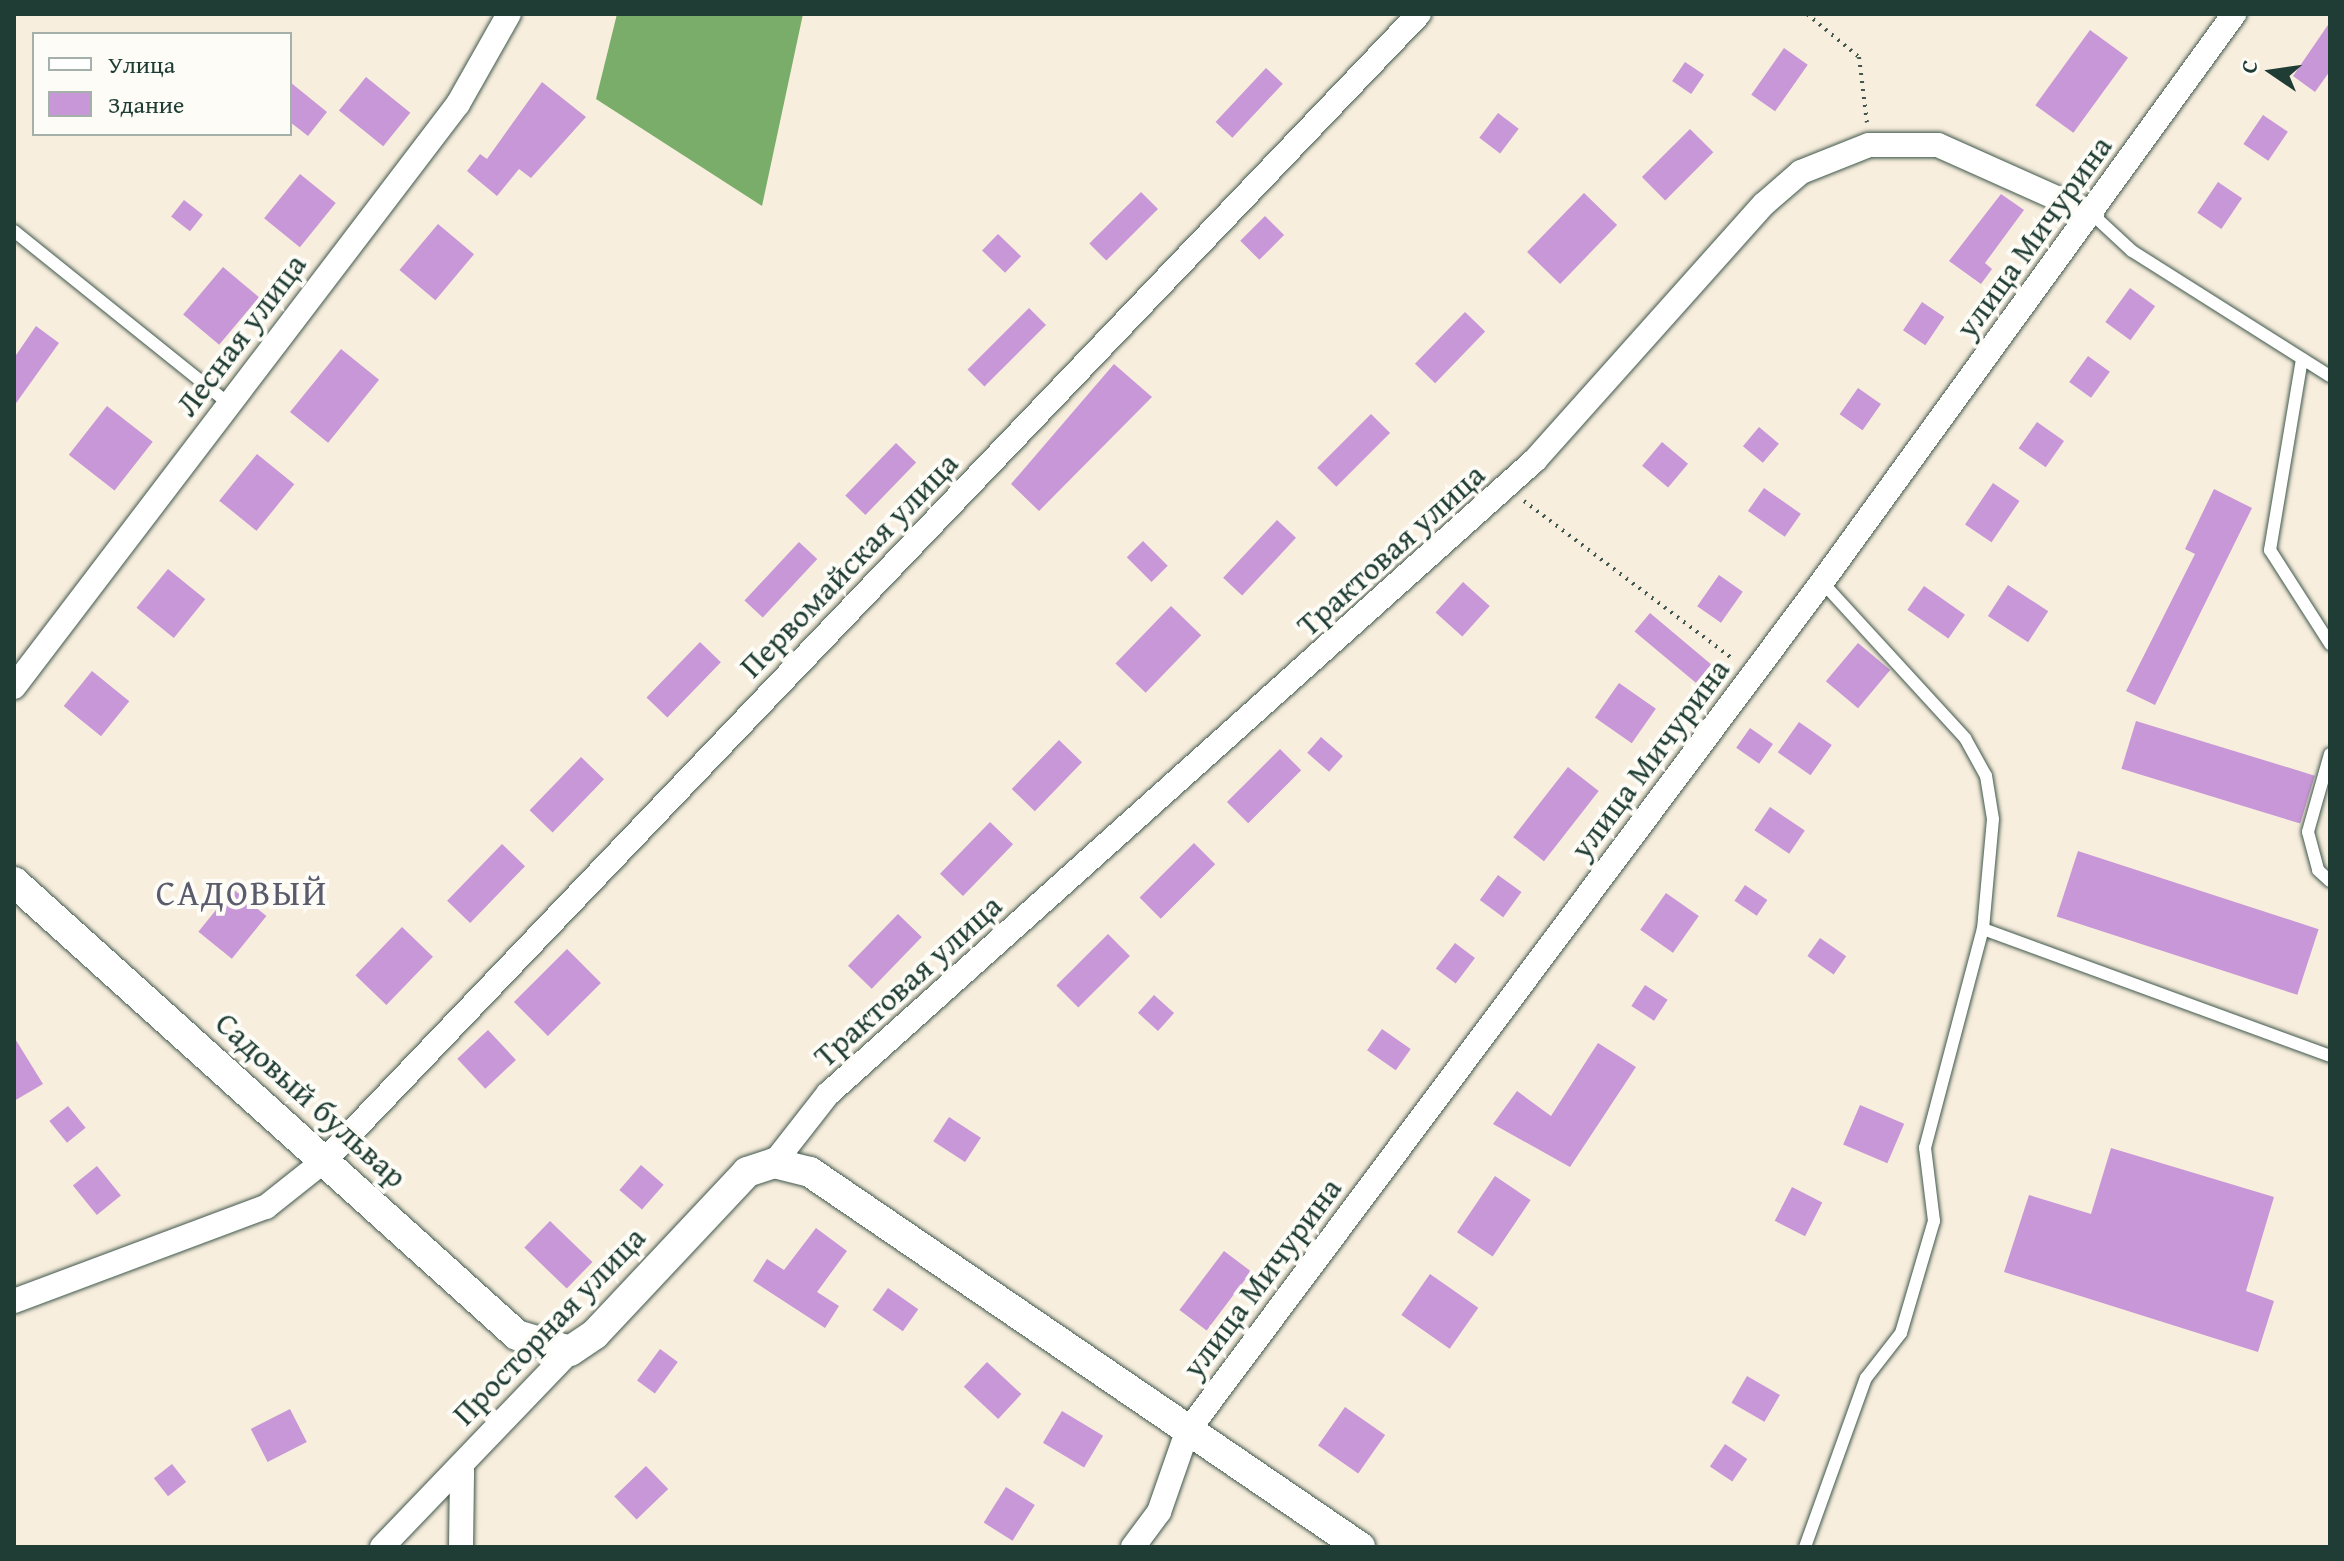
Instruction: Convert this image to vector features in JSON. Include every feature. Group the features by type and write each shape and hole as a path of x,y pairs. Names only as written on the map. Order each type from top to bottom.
{"street":[{"name":"Лесная улица","path":"14,687 458,104 509,14"},
{"name":"Первомайская улица","path":"14,1301 266,1207 325,1160 1419,14"},
{"name":"улица Мичурина","path":"1133,1547 1159,1512 1187,1432 1822,582 2092,214 2234,14"},
{"name":"Трактовая улица","path":"774,1163 828,1094 1507,487 1764,204 1801,172 1869,145 1938,145 2092,214"},
{"name":"Садовый бульвар","path":"14,882 517,1335 570,1351"},
{"name":"Просторная улица","path":"382,1547 462,1471 570,1351 595,1334 715,1201 747,1172 774,1163"},
{"path":"774,1163 842,1190 1187,1432 1360,1547"},
{"path":"461,1547 462,1471"}],"lane":[{"path":"2092,214 2132,251 2330,376"},
{"path":"14,231 229,404"},
{"path":"2302,359 2270,550 2330,644"},
{"path":"1805,1547 1866,1378 1901,1333 1930,1235 1925,1148 1983,929 1993,819 1986,776 1935,700 1822,582"},
{"path":"2330,754 2308,832 2318,870 2330,881"},
{"path":"1983,929 2329,1058"}],"path":[{"path":"1807,14 1859,57 1869,145"},
{"path":"1507,487 1753,675"}],"green space":[{"path":"617,14 803,14 762,206 596,99"}],"building":[{"path":"2330,22 2330,71 2315,92 2293,76"},
{"path":"2090,30 2128,58 2073,133 2035,105"},
{"path":"1784,48 1808,65 1775,111 1751,95"},
{"path":"1685,62 1704,75 1691,94 1672,81"},
{"path":"1266,68 1283,84 1232,138 1216,122"},
{"path":"366,77 410,113 383,146 339,110"},
{"path":"542,82 586,117 531,178 519,169 497,196 467,171 480,154 487,159"},
{"path":"292,84 327,112 308,136 292,124"},
{"path":"1498,113 1519,129 1500,153 1479,138"},
{"path":"2263,115 2288,132 2268,161 2243,144"},
{"path":"1690,129 1713,152 1665,200 1642,177"},
{"path":"300,174 336,203 300,247 264,218"},
{"path":"2218,182 2242,198 2221,229 2197,213"},
{"path":"1141,192 1158,209 1106,261 1089,244"},
{"path":"1584,193 1617,225 1560,284 1527,252"},
{"path":"2001,194 2024,210 1985,263 1992,269 1981,284 1949,261"},
{"path":"184,200 203,215 190,231 171,217"},
{"path":"1265,216 1284,235 1259,260 1240,241"},
{"path":"438,224 474,254 435,300 399,270"},
{"path":"998,234 1021,256 1005,273 982,251"},
{"path":"223,267 259,297 219,345 183,314"},
{"path":"2130,288 2155,306 2130,340 2105,322"},
{"path":"1922,302 1944,317 1925,345 1903,330"},
{"path":"1029,308 1046,325 984,386 967,370"},
{"path":"1465,312 1485,331 1435,383 1415,364"},
{"path":"36,326 59,343 14,406 14,358"},
{"path":"341,349 379,380 328,443 290,412"},
{"path":"2088,356 2110,372 2091,398 2069,382"},
{"path":"1114,364 1152,397 1039,511 1011,484"},
{"path":"1858,388 1881,404 1863,430 1840,414"},
{"path":"107,406 153,442 115,491 69,455"},
{"path":"1371,414 1390,433 1336,487 1317,468"},
{"path":"2037,422 2064,441 2046,467 2019,448"},
{"path":"1759,427 1779,444 1763,463 1743,446"},
{"path":"1662,442 1688,464 1668,488 1642,466"},
{"path":"896,443 916,462 865,515 845,496"},
{"path":"257,454 294,484 257,531 219,501"},
{"path":"1993,483 2020,501 1992,542 1965,524"},
{"path":"1764,488 1801,514 1785,537 1748,511"},
{"path":"2214,489 2252,508 2155,705 2126,691 2195,554 2185,549"},
{"path":"1277,520 1296,538 1242,596 1223,578"},
{"path":"1143,541 1168,566 1151,582 1127,557"},
{"path":"799,542 817,559 763,618 744,601"},
{"path":"168,569 205,599 174,638 137,608"},
{"path":"1719,575 1743,592 1721,623 1697,606"},
{"path":"1463,582 1490,606 1462,637 1436,612"},
{"path":"2008,585 2048,611 2028,642 1988,616"},
{"path":"1924,586 1965,615 1948,638 1907,610"},
{"path":"1171,606 1201,635 1146,693 1115,664"},
{"path":"1650,613 1711,664 1696,683 1635,631"},
{"path":"700,642 721,662 667,718 647,697"},
{"path":"1858,643 1890,670 1858,708 1826,681"},
{"path":"92,671 129,701 101,736 64,706"},
{"path":"1619,683 1656,709 1632,743 1595,717"},
{"path":"2136,721 2315,776 2300,823 2121,769"},
{"path":"1799,722 1832,745 1811,775 1778,752"},
{"path":"1750,728 1773,744 1759,764 1736,748"},
{"path":"1321,737 1343,756 1329,772 1307,753"},
{"path":"1059,740 1082,762 1035,811 1012,789"},
{"path":"1280,749 1301,770 1248,823 1227,802"},
{"path":"581,757 604,779 553,832 530,810"},
{"path":"1568,767 1599,791 1544,861 1513,837"},
{"path":"1770,807 1805,830 1789,854 1754,830"},
{"path":"990,822 1013,844 963,896 940,874"},
{"path":"1194,843 1215,864 1161,919 1140,897"},
{"path":"502,844 525,866 470,923 447,901"},
{"path":"2078,851 2319,929 2297,995 2057,917"},
{"path":"1498,875 1521,892 1503,917 1480,900"},
{"path":"1745,885 1767,900 1757,916 1734,901"},
{"path":"233,889 266,916 232,959 198,932"},
{"path":"1666,893 1699,916 1673,953 1640,930"},
{"path":"898,914 922,937 872,989 848,966"},
{"path":"402,927 433,957 386,1005 355,975"},
{"path":"1108,934 1130,956 1078,1008 1056,986"},
{"path":"1820,938 1846,956 1834,974 1807,956"},
{"path":"1455,943 1475,958 1456,984 1436,969"},
{"path":"567,949 601,983 548,1036 514,1002"},
{"path":"1645,985 1668,1000 1654,1021 1631,1006"},
{"path":"1154,995 1174,1013 1158,1031 1138,1013"},
{"path":"1382,1029 1411,1049 1396,1070 1367,1050"},
{"path":"488,1030 516,1060 485,1089 457,1059"},
{"path":"14,1037 43,1084 14,1101"},
{"path":"1598,1043 1636,1067 1570,1167 1493,1124 1517,1091 1551,1116"},
{"path":"1860,1105 1904,1124 1887,1163 1843,1145"},
{"path":"68,1106 86,1128 67,1143 49,1121"},
{"path":"949,1117 981,1138 965,1162 933,1141"},
{"path":"2111,1148 2274,1197 2246,1291 2274,1301 2258,1352 2004,1272 2029,1195 2091,1214"},
{"path":"641,1165 664,1185 642,1210 619,1190"},
{"path":"97,1166 121,1196 97,1215 73,1186"},
{"path":"1495,1176 1531,1200 1493,1256 1457,1232"},
{"path":"1792,1187 1822,1202 1805,1236 1775,1221"},
{"path":"550,1221 592,1262 567,1289 524,1248"},
{"path":"816,1228 847,1251 817,1292 839,1306 825,1328 753,1281 767,1259 784,1270"},
{"path":"1224,1251 1251,1271 1207,1331 1179,1310"},
{"path":"1430,1274 1478,1308 1450,1349 1401,1315"},
{"path":"888,1288 918,1309 903,1331 873,1310"},
{"path":"660,1349 678,1362 655,1393 637,1381"},
{"path":"987,1362 1021,1394 998,1419 964,1387"},
{"path":"1747,1376 1780,1395 1764,1422 1732,1403"},
{"path":"1345,1407 1385,1435 1358,1474 1318,1446"},
{"path":"290,1409 307,1442 268,1462 251,1429"},
{"path":"1062,1411 1103,1436 1084,1467 1043,1443"},
{"path":"1725,1444 1747,1459 1732,1481 1710,1466"},
{"path":"172,1464 186,1482 168,1496 154,1478"},
{"path":"646,1466 668,1489 637,1520 614,1497"},
{"path":"1006,1487 1035,1505 1013,1541 984,1523"}],"district":[{"name":"САДОВЫЙ","path":"242,892"}]}
